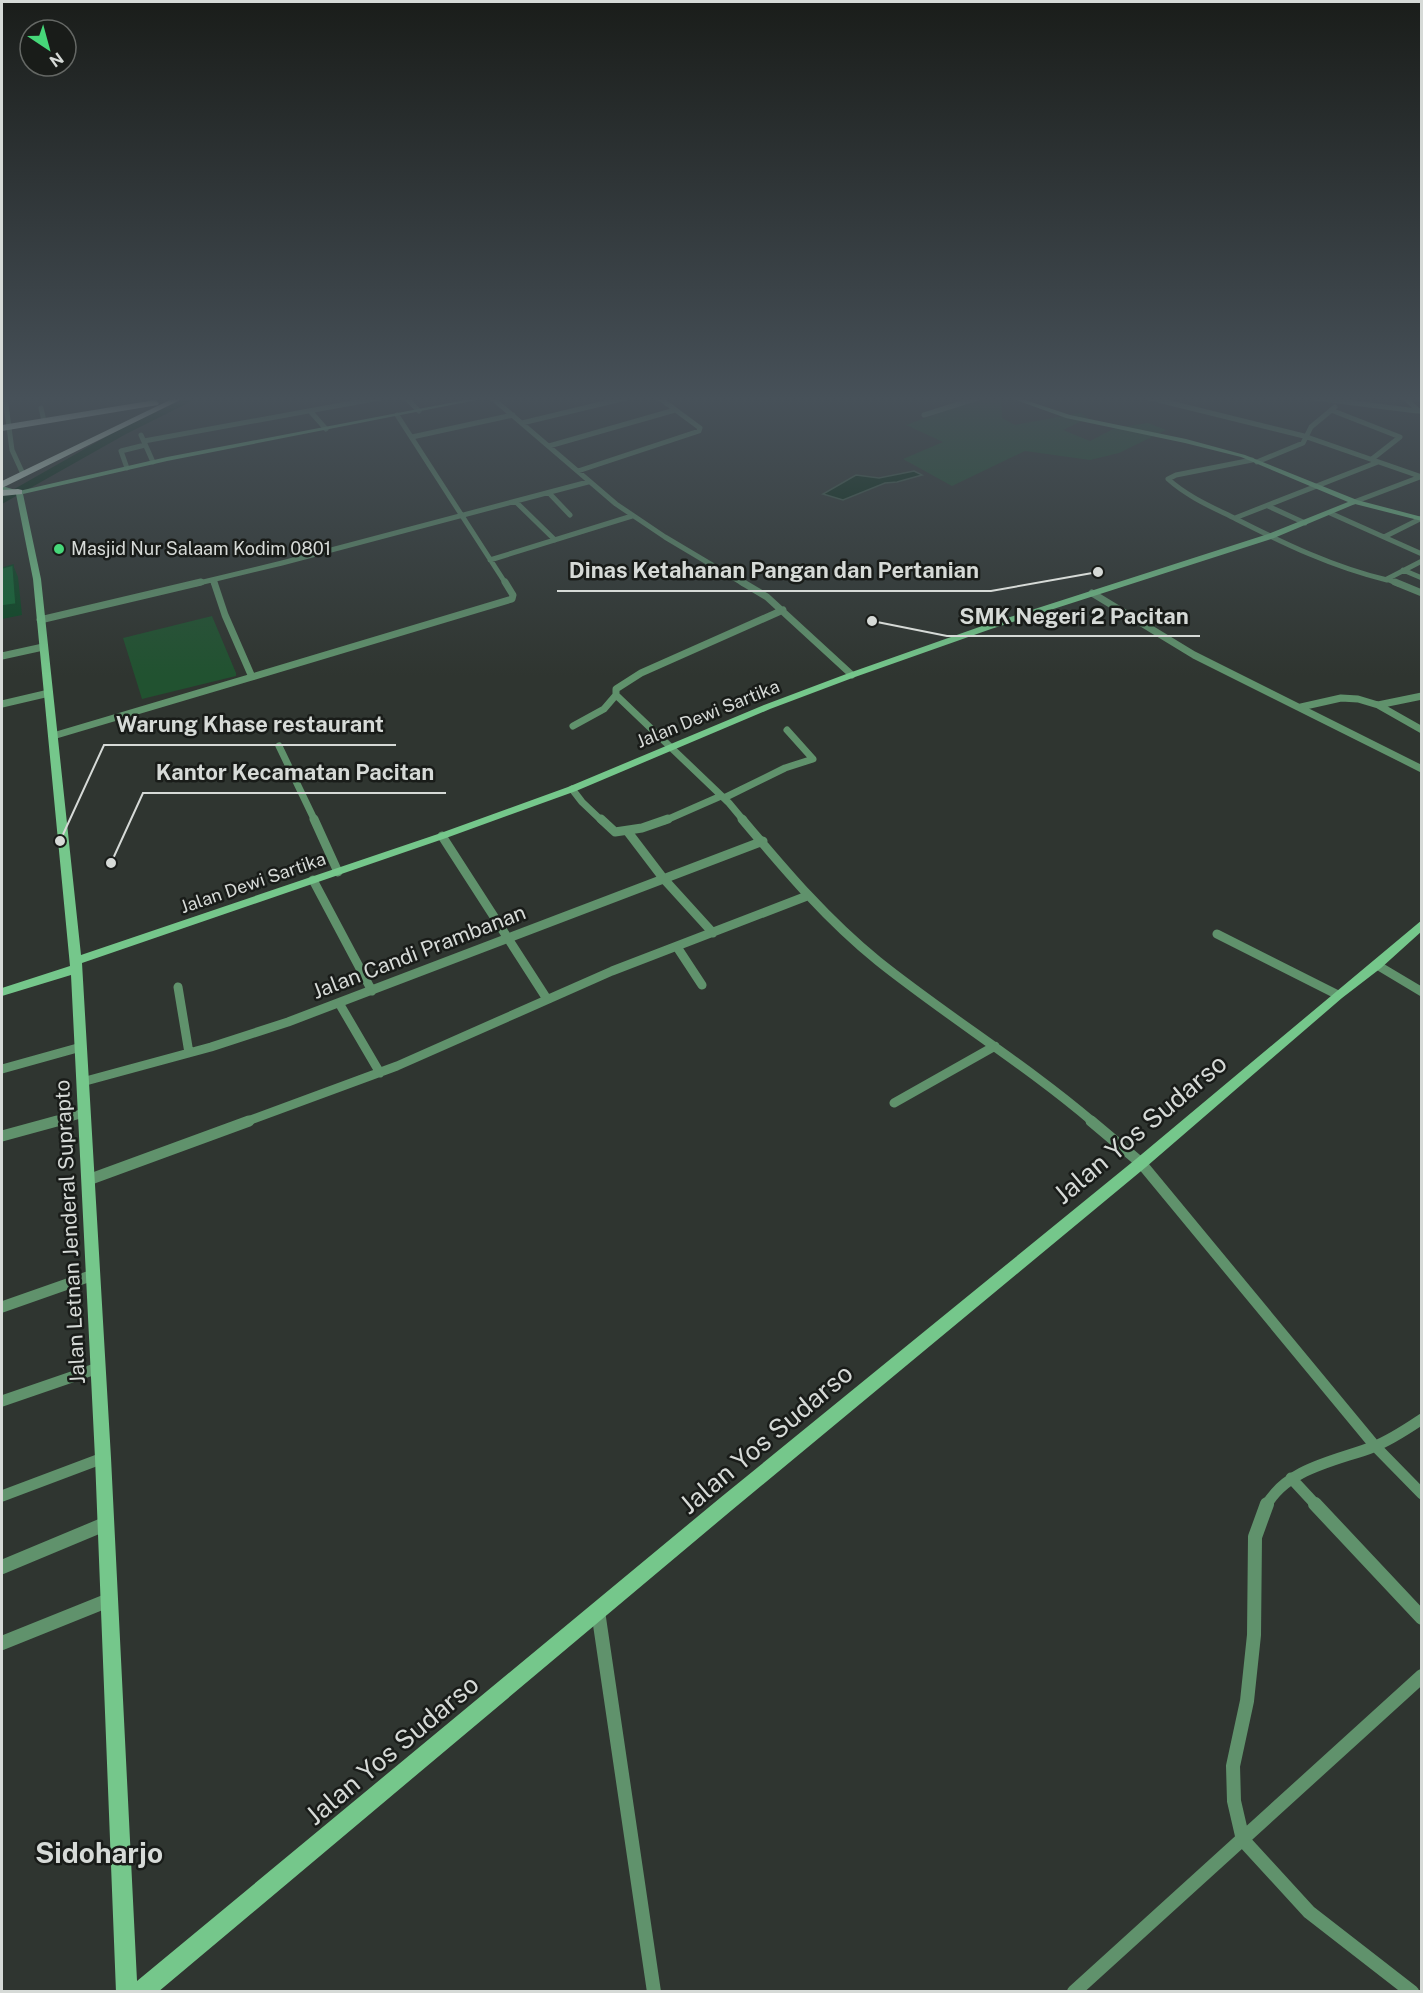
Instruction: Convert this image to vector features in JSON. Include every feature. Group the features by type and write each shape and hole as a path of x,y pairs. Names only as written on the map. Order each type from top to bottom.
{"street":[{"path":"54,736 512,599 513,595 447,490"},
{"path":"40,620 213,580 560,490"},
{"path":"598,490 632,516 748,584 783,610 852,675"},
{"path":"1183,490 1271,536 1344,568 1422,592"},
{"path":"1235,518 1311,490"},
{"path":"1321,490 1354,502 1421,519"},
{"path":"1354,502 1386,490"},
{"name":"Jalan Letnan Jenderal Suprapto","path":"15,492 37,579 76,965 82,1082 73,1116 88,1180 127,1992"},
{"path":"549,493 570,514"},
{"path":"516,502 555,540"},
{"name":"Jalan Dewi Sartika","path":"2,992 572,789 670,747 852,675 1092,593 1271,536 1354,502"},
{"path":"1268,506 1305,523"},
{"path":"1329,513 1422,554"},
{"path":"490,560 632,516"},
{"path":"1383,537 1421,519"},
{"path":"1387,580 1422,561"},
{"path":"1403,570 1422,578"},
{"path":"213,580 225,615 252,677"},
{"path":"1092,593 1194,655 1422,769"},
{"path":"573,726 604,709 616,695 616,689 640,673 783,610"},
{"path":"2,656 43,647"},
{"path":"2,704 49,693"},
{"path":"616,695 723,797 763,840 807,896 878,961 1064,1097 1141,1162 1375,1446 1422,1494"},
{"path":"1378,705 1422,696"},
{"path":"1301,707 1341,698 1358,699 1378,705 1422,730"},
{"path":"572,789 606,826 615,832 628,832 723,797 785,768 813,759 788,730"},
{"path":"279,746 338,872"},
{"path":"628,832 663,878 713,933"},
{"path":"442,836 547,999"},
{"name":"Jalan Candi Prambanan","path":"82,1082 189,1053 339,1003 763,840"},
{"path":"313,880 372,991"},
{"path":"88,1180 380,1073 612,970 807,896"},
{"name":"Jalan Yos Sudarso","path":"141,1992 1141,1162 1338,995 1377,965 1422,924"},
{"path":"1217,934 1338,995"},
{"path":"677,947 702,985"},
{"path":"1377,965 1422,992"},
{"path":"178,987 189,1053"},
{"path":"339,1003 380,1073"},
{"path":"894,1103 995,1046"},
{"path":"2,1069 81,1047"},
{"path":"2,1136 73,1116"},
{"path":"2,1307 93,1275"},
{"path":"2,1401 98,1368"},
{"path":"1412,1992 1309,1912 1243,1840 1234,1801 1233,1766 1247,1701 1254,1635 1255,1537 1267,1503 1291,1478 1332,1460 1375,1446 1406,1431 1422,1419"},
{"path":"2,1496 103,1458"},
{"path":"1291,1478 1422,1618"},
{"path":"2,1567 105,1524"},
{"path":"2,1643 109,1600"},
{"path":"598,1611 654,1992"},
{"path":"1074,1992 1422,1676"}],"shaded area":[{"path":"830,490 868,490 843,500 823,494"},
{"path":"212,616 236,676 142,699 123,638"}],"building":[{"path":"13,565 16,604 2,606 2,568"}],"waterway":[{"path":"2,501 21,490"}],"place":[{"name":"Masjid Nur Salaam Kodim 0801","path":"59,549"},
{"name":"Dinas Ketahanan Pangan dan Pertanian","path":"1098,572"},
{"name":"SMK Negeri 2 Pacitan","path":"872,621"},
{"name":"Warung Khase restaurant","path":"60,841"},
{"name":"Kantor Kecamatan Pacitan","path":"111,863"}],"district":[{"name":"Sidoharjo","path":"99,1853"}]}
